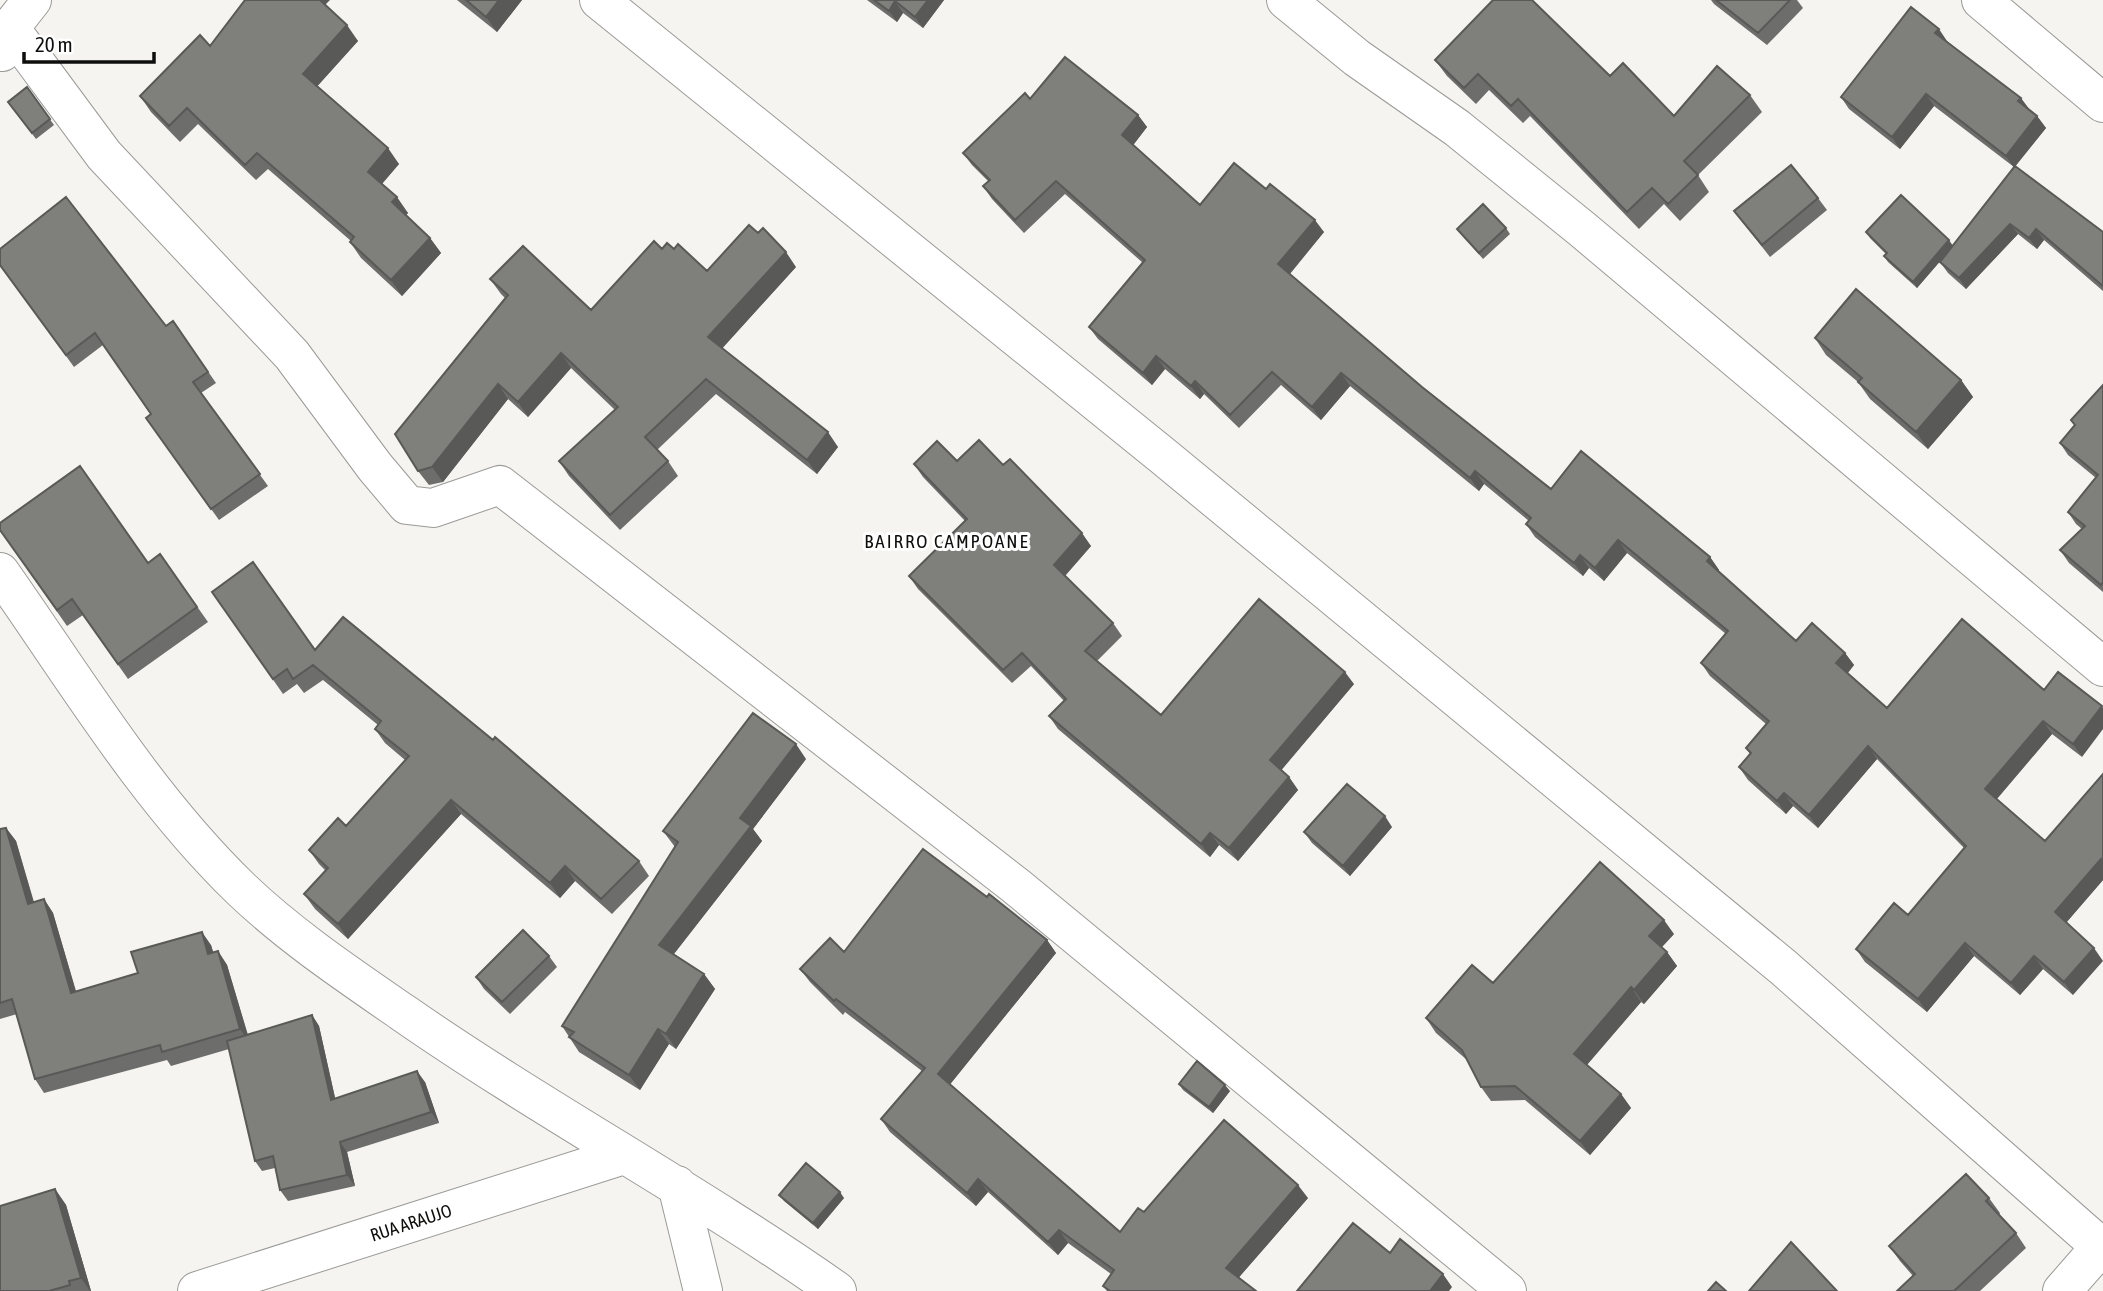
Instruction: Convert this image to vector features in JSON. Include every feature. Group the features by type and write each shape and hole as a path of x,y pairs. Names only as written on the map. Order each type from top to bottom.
{"street":[{"path":"599,0 1163,456 1773,958 2102,1246 2062,1291"},
{"path":"1286,0 1357,58 1457,128 1582,229 2103,667"},
{"path":"1981,0 2103,103"},
{"path":"14,28 104,155 292,355 375,467 407,505 433,508 500,485 1016,886 1507,1291"},
{"path":"0,572 173,818 243,891 350,976 449,1045 624,1155 677,1185 837,1291"},
{"name":"RUA ARAUJO","path":"197,1291 274,1279 624,1155"},
{"path":"677,1185 703,1291"}],"building":[{"path":"245,0 320,0 347,25 303,74 388,148 368,172 397,197 392,202 430,238 391,280 350,242 354,237 257,153 245,165 187,108 169,126 140,96 200,35 210,46"},
{"path":"466,0 499,0 486,17"},
{"path":"874,0 928,0 915,17 895,1 889,11"},
{"path":"1493,0 1532,0 1610,76 1623,63 1674,116 1717,66 1750,95 1684,161 1698,175 1668,204 1652,188 1627,212 1518,99 1511,106 1478,74 1464,88 1435,60"},
{"path":"1716,0 1790,0 1758,33"},
{"path":"1911,7 1939,29 1935,33 2021,98 2018,101 2037,116 2006,156 1926,94 1892,137 1841,97"},
{"path":"1065,57 1138,115 1122,135 1200,205 1234,163 1266,189 1270,184 1315,220 1278,264 1422,387 1551,489 1581,451 1710,557 1707,561 1796,641 1812,623 1845,653 1836,663 1887,708 1962,619 2044,690 2058,672 2102,706 2073,744 2043,721 1985,789 2045,841 2103,774 2103,861 2101,859 2055,912 2094,948 2064,982 2034,956 2011,983 1965,943 1918,999 1856,949 1894,903 1908,915 1966,846 1868,746 1809,815 1784,793 1777,801 1739,767 1751,753 1746,748 1769,721 1701,663 1728,631 1618,540 1595,568 1580,555 1574,563 1526,524 1531,518 1475,471 1470,478 1341,373 1312,407 1272,372 1230,415 1195,381 1191,386 1156,356 1143,373 1089,327 1145,260 1056,181 1015,220 983,186 990,180 963,153 1025,93 1030,99"},
{"path":"27,87 50,119 32,133 8,102"},
{"path":"1791,165 1818,198 1762,245 1734,211"},
{"path":"2015,166 2103,232 2103,286 2036,229 2029,238 2010,224 1959,278 1940,262"},
{"path":"1901,195 1949,240 1913,282 1884,256 1887,253 1866,232"},
{"path":"66,197 166,326 173,321 208,372 193,382 260,474 211,509 146,418 151,414 95,333 66,355 0,265 0,249"},
{"path":"1483,204 1506,228 1479,253 1457,229"},
{"path":"749,225 758,233 763,228 786,252 708,337 828,432 807,460 706,379 645,437 668,461 610,515 559,461 618,407 561,353 518,402 498,384 432,467 418,471 395,434 508,295 490,279 523,246 591,310 654,241 662,249 667,243 674,249 678,244 707,271"},
{"path":"1856,289 1961,380 1916,432 1858,382 1862,378 1815,338"},
{"path":"2103,385 2101,585 2060,550 2085,526 2068,512 2098,475 2060,443 2075,425 2071,420"},
{"path":"979,440 1003,465 1010,459 1082,533 1054,565 1113,623 1085,651 1161,715 1259,599 1345,672 1270,760 1289,777 1229,848 1210,833 1201,844 1049,716 1066,699 1022,653 1003,670 909,576 967,519 914,464 937,441 957,461"},
{"path":"80,466 148,563 160,554 197,607 118,664 72,599 57,610 0,530 0,523"},
{"path":"253,562 315,650 343,617 493,740 495,737 639,861 601,899 565,866 550,883 451,800 338,924 304,894 328,868 309,850 338,818 346,826 409,756 375,729 381,721 313,665 293,679 287,669 273,679 212,592"},
{"path":"753,713 796,744 740,818 751,826 659,945 704,974 666,1034 658,1029 629,1075 569,1037 574,1032 562,1026 678,842 663,831"},
{"path":"1347,784 1385,816 1343,866 1304,832"},
{"path":"6,828 28,904 44,899 71,993 138,973 131,952 202,932 208,954 218,951 240,1029 162,1052 160,1045 35,1079 12,999 0,1003 0,829"},
{"path":"923,849 987,897 989,894 1047,940 938,1074 1120,1232 1138,1208 1144,1212 1224,1120 1298,1185 1226,1268 1256,1291 1110,1291 1103,1286 1114,1270 1059,1230 1048,1242 978,1179 967,1193 881,1119 925,1068 836,999 834,1001 800,969 830,938 844,952"},
{"path":"1600,862 1664,920 1649,936 1667,952 1634,990 1631,987 1574,1054 1621,1094 1580,1141 1515,1086 1481,1087 1462,1050 1426,1018 1472,965 1493,983"},
{"path":"523,930 549,956 502,1002 476,977"},
{"path":"312,1015 331,1100 417,1071 431,1112 340,1142 347,1175 280,1190 273,1156 255,1161 227,1041"},
{"path":"1197,1061 1225,1085 1209,1107 1179,1084"},
{"path":"806,1163 840,1192 813,1223 779,1195"},
{"path":"1966,1174 1989,1198 1986,1201 2016,1233 1954,1291 1897,1291 1915,1274 1889,1246"},
{"path":"55,1189 81,1278 69,1281 70,1285 49,1291 0,1291 0,1206"},
{"path":"1353,1223 1390,1253 1400,1239 1443,1274 1430,1291 1297,1291"},
{"path":"1791,1242 1837,1291 1749,1291"},
{"path":"1716,1282 1726,1291 1708,1291"}],"district":[{"name":"BAIRRO CAMPOANE","path":"947,541"}]}
